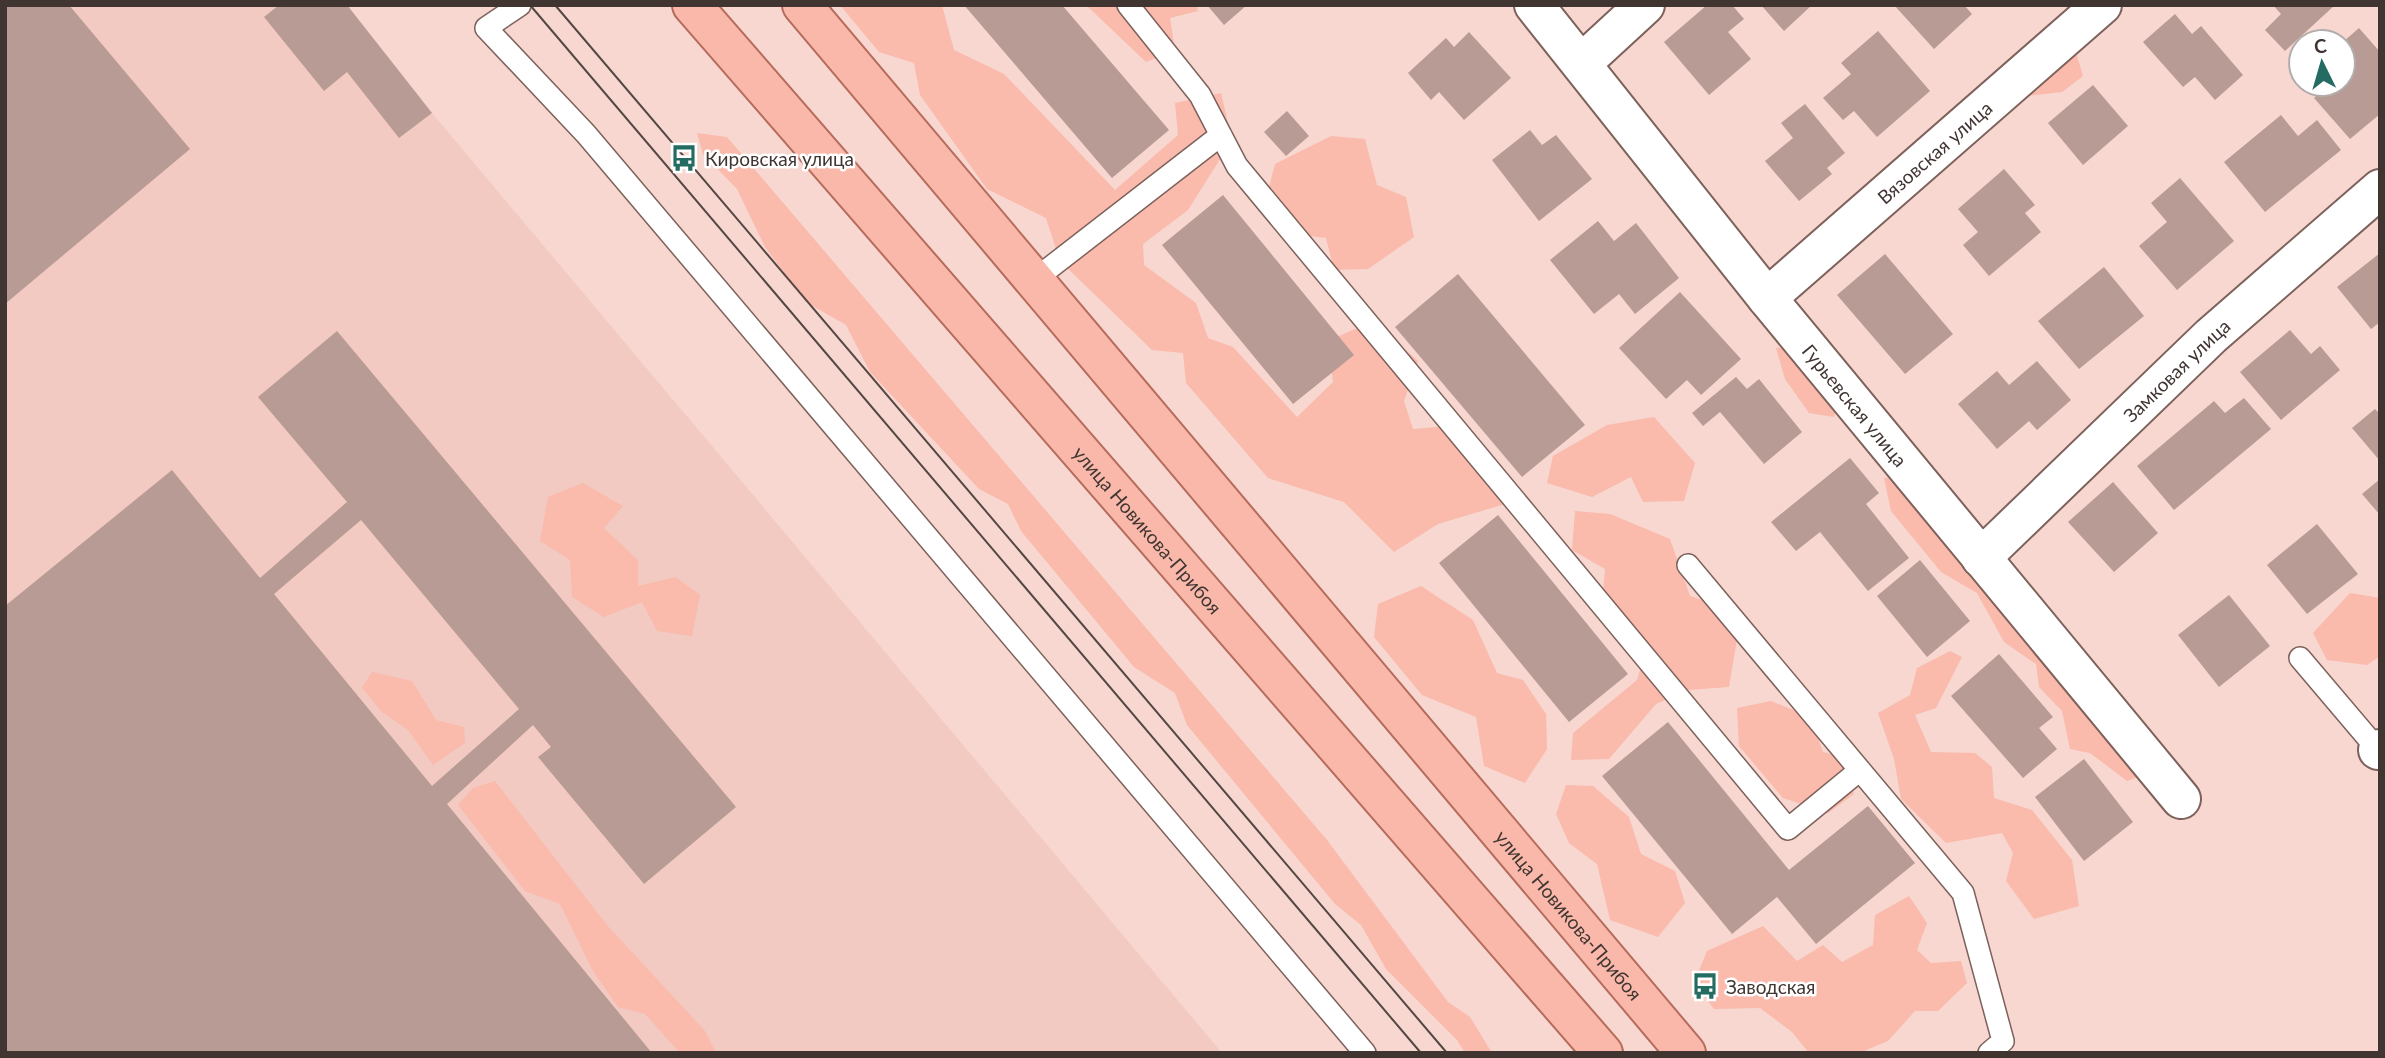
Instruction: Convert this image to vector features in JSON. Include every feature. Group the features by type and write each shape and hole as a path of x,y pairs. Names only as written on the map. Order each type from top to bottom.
{"main road":[{"name":"улица Новикова-Прибоя","path":"692,5 1603,1053"},
{"name":"улица Новикова-Прибоя","path":"802,5 1686,1053"}],"street":[{"name":"Гурьевская улица","path":"1534,5 1767,298 2181,799"},
{"path":"1582,62 1645,5"},
{"name":"Вязовская улица","path":"1767,298 2102,5"},
{"name":"Замковая улица","path":"1981,558 2211,336 2380,190"}],"lane":[{"path":"520,5 486,28 595,145 1365,1053"},
{"path":"1128,5 1200,95 1237,166 1788,829 1860,770"},
{"path":"1034,280 1221,135"},
{"path":"1688,565 1963,893 2003,1041 1989,1053"},
{"path":"2300,658 2379,750"}],"shaded area":[{"path":"5,5 347,5 432,113 1222,1053 5,1053"},
{"path":"840,5 942,5 954,50 1004,74 1115,190 1178,135 1175,103 1221,93 1232,140 1188,210 1143,244 1144,265 1196,303 1208,338 1233,347 1297,417 1333,382 1328,341 1373,321 1418,361 1404,401 1413,429 1461,425 1506,472 1505,504 1438,524 1394,552 1344,502 1268,478 1186,383 1183,353 1152,350 1060,261 1046,218 987,189 920,95 914,63 879,52"},
{"path":"1086,5 1196,5 1198,11 1170,18 1175,51 1146,62"},
{"path":"2073,43 2083,76 2062,92 2019,97"},
{"path":"697,133 727,137 1327,840 1448,1002 1470,1017 1492,1053 1465,1053 1457,1040 1386,969 1361,925 1335,904 1187,725 1175,693 1134,667 1021,531 1008,504 979,489 870,372 846,325 806,302 765,247 737,189 703,154"},
{"path":"1331,136 1365,139 1377,185 1406,197 1414,237 1368,269 1334,270 1326,238 1286,233 1263,211 1275,164"},
{"path":"1797,347 1839,394 1834,417 1809,413 1785,379 1776,348"},
{"path":"1654,417 1695,463 1684,501 1643,502 1631,477 1592,497 1547,483 1553,456 1607,425"},
{"path":"1910,477 2011,554 2009,596 2144,775 2127,781 2090,753 2070,749 2062,711 2039,687 2036,664 2004,642 1977,593 1941,572 1891,511 1884,478"},
{"path":"583,483 623,506 604,528 638,560 638,586 676,577 700,595 692,636 657,631 642,602 604,617 572,597 570,560 540,541 548,497"},
{"path":"1575,511 1610,514 1670,539 1690,596 1717,605 1737,639 1729,687 1688,690 1656,704 1609,759 1571,760 1573,733 1637,680 1646,650 1601,618 1605,569 1572,550"},
{"path":"1421,586 1473,620 1497,673 1523,680 1546,714 1547,749 1525,783 1484,766 1476,717 1422,695 1374,637 1378,604"},
{"path":"2350,593 2380,598 2380,656 2367,665 2327,660 2313,633"},
{"path":"1950,651 1962,657 1936,708 1915,715 1931,752 1975,753 1992,767 1994,798 2032,810 2072,860 2079,906 2034,919 2006,881 2013,853 2002,833 1946,843 1901,799 1894,759 1878,713 1910,695 1917,668"},
{"path":"372,672 412,681 436,720 464,727 465,743 433,765 408,730 382,712 362,688"},
{"path":"1771,701 1810,717 1823,752 1839,756 1854,794 1828,813 1783,798 1739,746 1737,708"},
{"path":"495,781 607,925 705,1031 716,1053 680,1053 645,1014 618,1007 593,971 560,904 525,891 458,805 473,788"},
{"path":"1566,785 1593,786 1629,817 1641,854 1675,871 1685,903 1658,937 1610,920 1597,864 1569,843 1556,814"},
{"path":"1909,896 1927,923 1917,950 1931,963 1961,961 1967,983 1938,1011 1915,1011 1888,1041 1859,1053 1809,1053 1792,1032 1760,1008 1714,1009 1694,983 1707,951 1763,926 1797,961 1823,945 1842,962 1873,945 1875,915"}],"building":[{"path":"5,5 69,5 190,149 5,304"},
{"path":"279,5 347,5 432,113 399,138 347,72 324,91 264,17"},
{"path":"964,5 1062,5 1169,130 1112,178"},
{"path":"1207,5 1247,5 1224,25"},
{"path":"1707,5 1732,5 1744,19 1728,32 1751,59 1709,95 1664,42"},
{"path":"1761,5 1812,5 1784,31"},
{"path":"1894,5 1964,5 1972,14 1934,49"},
{"path":"2273,5 2335,5 2310,28 2287,28 2285,51 2265,30 2281,14"},
{"path":"2175,14 2192,34 2201,26 2243,75 2215,100 2195,77 2183,87 2143,42"},
{"path":"2359,28 2380,52 2380,114 2350,139 2314,98 2357,98"},
{"path":"1878,31 1930,91 1877,137 1854,111 1843,120 1823,98 1851,74 1841,63"},
{"path":"1469,32 1511,78 1464,120 1439,92 1431,100 1408,73 1446,38 1454,47"},
{"path":"2093,85 2128,126 2083,165 2048,123"},
{"path":"1805,104 1845,153 1827,168 1832,174 1799,201 1765,161 1793,138 1781,123"},
{"path":"1287,111 1309,136 1286,156 1264,132"},
{"path":"2281,115 2298,136 2317,120 2341,150 2265,212 2224,162"},
{"path":"1530,130 1542,145 1556,135 1592,179 1539,221 1492,160"},
{"path":"2004,169 2035,205 2025,213 2041,232 1989,276 1963,245 1978,232 1958,209"},
{"path":"2180,178 2234,241 2177,290 2139,246 2167,222 2151,203"},
{"path":"1223,195 1354,355 1293,404 1162,245"},
{"path":"1598,221 1614,241 1636,223 1679,278 1635,314 1619,294 1594,314 1550,260"},
{"path":"2380,253 2380,322 2371,329 2337,287"},
{"path":"1885,254 1953,334 1905,374 1837,295"},
{"path":"2104,267 2144,316 2079,369 2038,321"},
{"path":"1458,274 1585,425 1522,477 1395,327"},
{"path":"1680,292 1741,359 1701,395 1687,380 1666,399 1619,348"},
{"path":"2290,330 2311,354 2320,346 2340,370 2281,420 2240,372"},
{"path":"337,331 736,807 644,884 538,757 551,747 533,725 447,804 652,1053 5,1053 5,606 172,470 260,578 347,502 258,397","holes":["361,520 519,709 432,786 274,594"]},
{"path":"2037,361 2071,400 2037,430 2029,421 1997,449 1958,404 1997,371 2009,385"},
{"path":"1736,377 1747,389 1759,379 1802,432 1764,464 1720,412 1703,426 1692,413"},
{"path":"2244,398 2271,429 2174,510 2137,466 2214,401 2225,413"},
{"path":"2375,409 2380,414 2380,461 2352,428"},
{"path":"1850,458 1879,493 1866,504 1909,558 1868,591 1820,532 1796,551 1771,522"},
{"path":"2380,479 2380,515 2362,494"},
{"path":"2113,482 2158,533 2114,572 2068,522"},
{"path":"1498,515 1628,674 1569,722 1439,563"},
{"path":"2317,524 2358,574 2307,614 2267,565"},
{"path":"1920,560 1970,621 1927,657 1877,596"},
{"path":"2229,595 2270,646 2219,687 2178,635"},
{"path":"1999,654 2053,717 2039,728 2057,749 2023,778 1951,696"},
{"path":"1668,722 1789,870 1868,806 1915,863 1816,944 1777,897 1732,934 1602,776"},
{"path":"2084,759 2133,822 2084,861 2035,797"}],"tram line":[{"path":"530,5 1421,1053"},
{"path":"555,5 1447,1053"}],"place":[{"name":"Кировская улица","path":"684,158"},
{"name":"Заводская","path":"1705,986"}]}
